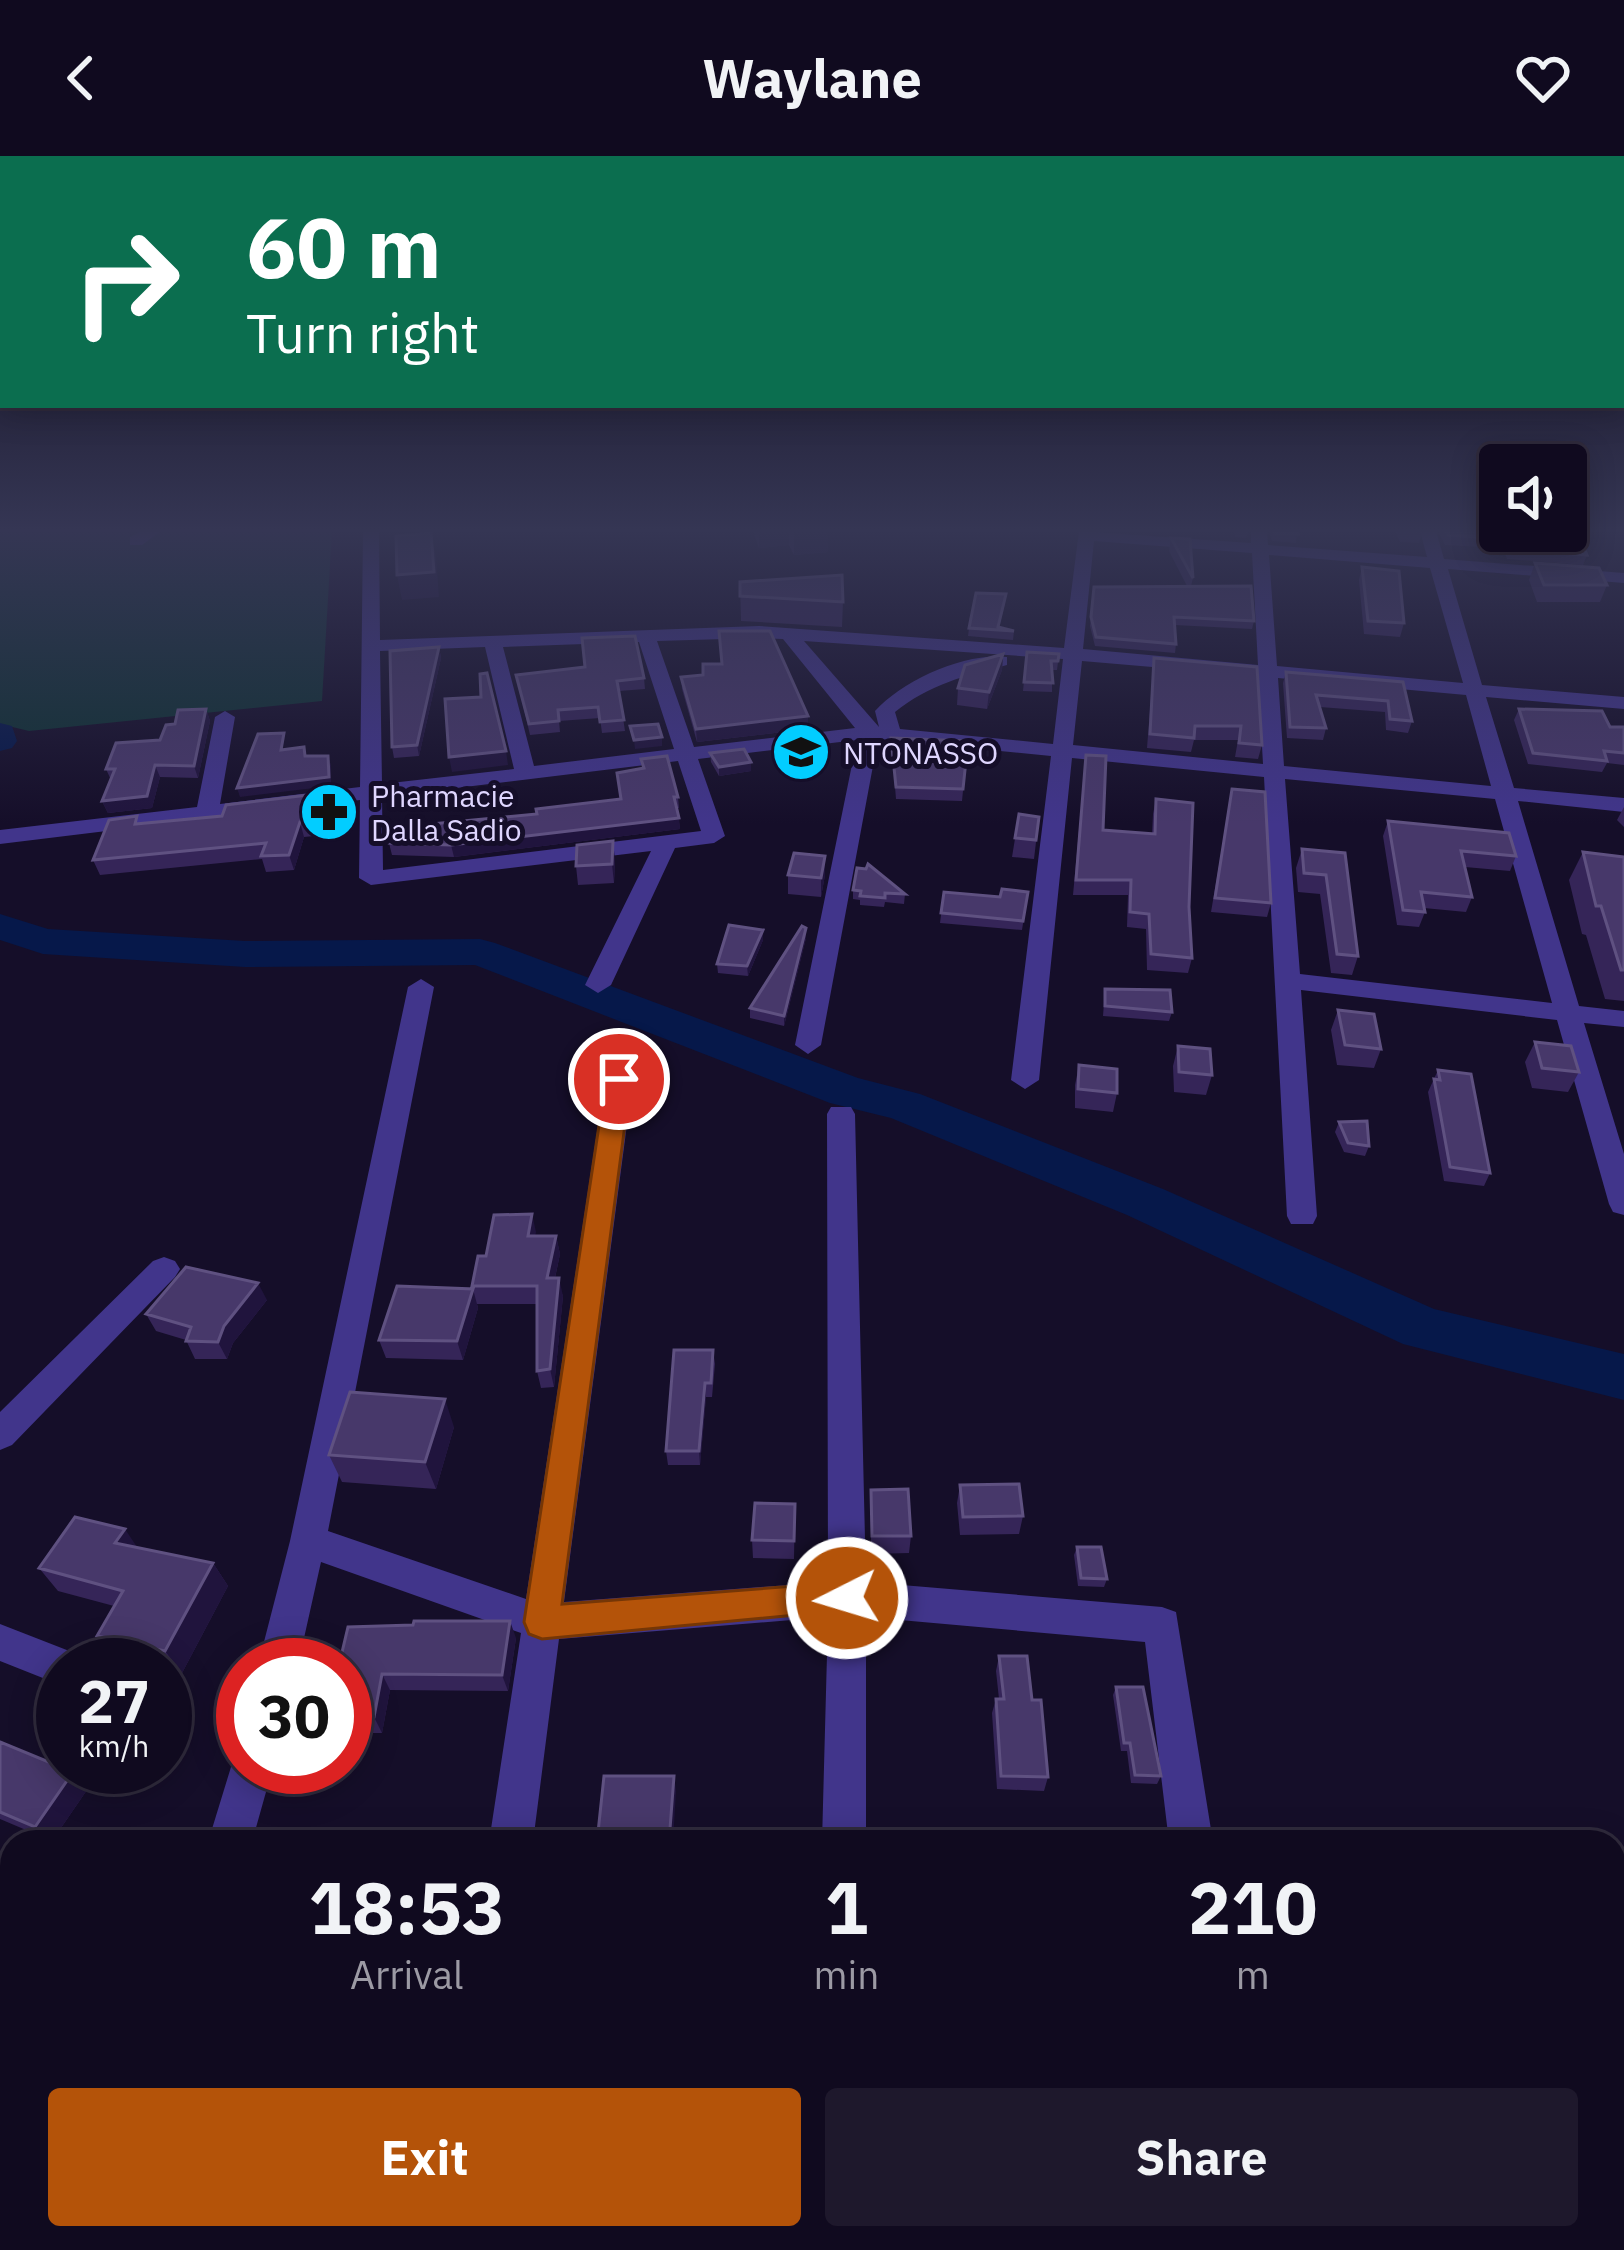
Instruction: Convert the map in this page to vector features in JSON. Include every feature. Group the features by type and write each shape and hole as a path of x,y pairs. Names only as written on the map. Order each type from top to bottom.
{"street":[{"path":"371,629 371,878 714,836 646,635"},
{"path":"1024,1080 1075,629"},
{"path":"1265,629 1302,1216"},
{"path":"1457,629 1624,1204"},
{"path":"371,646 492,639 788,635 1072,654 1624,703"},
{"path":"788,635 880,733"},
{"path":"492,639 526,776"},
{"path":"808,1045 885,711 899,698 943,676 1004,660 1016,650"},
{"path":"207,814 225,717"},
{"path":"0,837 880,733 1624,805"},
{"path":"598,985 666,842"},
{"path":"1287,981 1624,1019"},
{"path":"285,1638 421,987"},
{"path":"514,1830 619,1079"},
{"path":"841,1114 847,1598 844,1830"},
{"path":"0,1435 164,1269"},
{"path":"308,1541 542,1622 847,1598 1162,1625 1189,1830"},
{"path":"0,1642 36,1656"},
{"path":"234,1830 244,1794"}],"green space":[{"path":"0,629 326,629 322,701 29,731 0,724"}],"building":[{"path":"1094,629 1175,629 1176,644 1096,637"},
{"path":"719,631 770,631 808,716 696,729 681,677 703,675 703,664 722,664"},
{"path":"635,636 644,678 617,681 624,720 600,722 598,707 558,710 559,721 529,724 516,675 585,667 582,638"},
{"path":"439,647 417,745 392,747 390,651"},
{"path":"1027,652 1059,654 1058,661 1051,661 1053,683 1024,682"},
{"path":"1003,654 989,692 958,688 965,665"},
{"path":"1154,658 1257,667 1262,745 1239,743 1241,726 1195,726 1194,738 1150,734"},
{"path":"1286,672 1403,682 1412,721 1390,719 1388,701 1316,695 1326,728 1290,727"},
{"path":"487,673 506,751 449,757 445,699 481,697 480,674"},
{"path":"206,709 194,766 155,765 147,796 102,801 115,769 106,769 116,743 160,740 166,725 175,724 178,710"},
{"path":"1519,709 1602,711 1610,727 1624,727 1624,753 1604,751 1607,761 1533,753"},
{"path":"658,724 662,737 634,740 630,726"},
{"path":"284,733 281,750 304,747 305,756 328,756 329,777 237,788 258,734"},
{"path":"891,738 968,741 963,789 896,787"},
{"path":"744,749 751,762 719,767 710,753"},
{"path":"1086,755 1106,756 1103,830 1155,834 1156,799 1193,803 1192,958 1151,954 1149,914 1130,912 1131,880 1076,880"},
{"path":"667,756 679,818 451,845 389,843 388,828 537,814 536,809 621,799 617,773 644,768 641,759"},
{"path":"1232,789 1265,792 1271,903 1215,898"},
{"path":"325,793 319,820 300,822 289,855 261,856 266,843 93,860 109,820 137,816 135,824 222,816 226,805"},
{"path":"1019,814 1039,817 1036,840 1015,838"},
{"path":"1388,821 1509,833 1516,856 1461,851 1472,897 1421,892 1425,912 1403,910"},
{"path":"613,841 612,864 576,866 577,845"},
{"path":"1302,849 1345,853 1358,956 1337,954 1326,875 1304,873"},
{"path":"1583,852 1624,857 1624,970 1601,906 1596,906"},
{"path":"794,853 825,856 821,878 788,875"},
{"path":"868,864 905,894 860,896 861,891 853,890 857,868 866,869"},
{"path":"1002,889 1028,892 1023,921 941,913 944,892 1000,897"},
{"path":"729,925 763,930 747,966 717,964"},
{"path":"802,926 806,928 784,1016 750,1008"},
{"path":"1105,989 1170,990 1172,1012 1105,1006"},
{"path":"1338,1010 1374,1014 1381,1049 1345,1045"},
{"path":"1535,1042 1571,1046 1579,1072 1542,1068"},
{"path":"1178,1046 1210,1049 1212,1075 1179,1072"},
{"path":"1079,1065 1117,1069 1117,1093 1078,1089"},
{"path":"1438,1070 1471,1074 1490,1173 1450,1167 1434,1079 1440,1080"},
{"path":"1367,1121 1369,1146 1348,1143 1339,1122"},
{"path":"532,1214 528,1236 556,1236 547,1278 559,1278 550,1369 537,1371 537,1286 472,1286 478,1256 486,1256 494,1215"},
{"path":"186,1267 258,1283 224,1326 218,1342 186,1341 191,1327 146,1314"},
{"path":"397,1286 473,1289 457,1341 379,1340"},
{"path":"674,1350 713,1350 699,1451 666,1451"},
{"path":"350,1392 445,1399 425,1462 329,1455"},
{"path":"1019,1484 1023,1516 963,1517 960,1485"},
{"path":"908,1489 911,1536 872,1536 871,1490"},
{"path":"755,1503 795,1504 794,1541 752,1540"},
{"path":"75,1517 125,1529 115,1543 213,1563 172,1638 97,1636 123,1591 39,1568"},
{"path":"1077,1547 1101,1547 1107,1579 1081,1578"},
{"path":"414,1621 510,1621 502,1675 382,1674 372,1717 372,1638 345,1638 348,1627 413,1625"},
{"path":"999,1656 1027,1656 1032,1700 1041,1700 1048,1777 1001,1776 996,1699 1004,1699"},
{"path":"1116,1687 1143,1687 1161,1776 1135,1775 1130,1743 1124,1743"},
{"path":"0,1742 36,1757 36,1794 58,1794 35,1827 0,1812"},
{"path":"604,1776 674,1776 670,1830 598,1830"}],"waterway":[{"path":"0,733 0,741"},
{"path":"0,926 43,941 245,954 480,952 847,1092 903,1105 1145,1202 1423,1328 1624,1377"}],"place":[{"name":"NTONASSO","path":"801,752"},
{"name":"Pharmacie Dalla Sadio","path":"329,812"}],"route":[{"path":"619,1079 542,1622 847,1598"}]}
